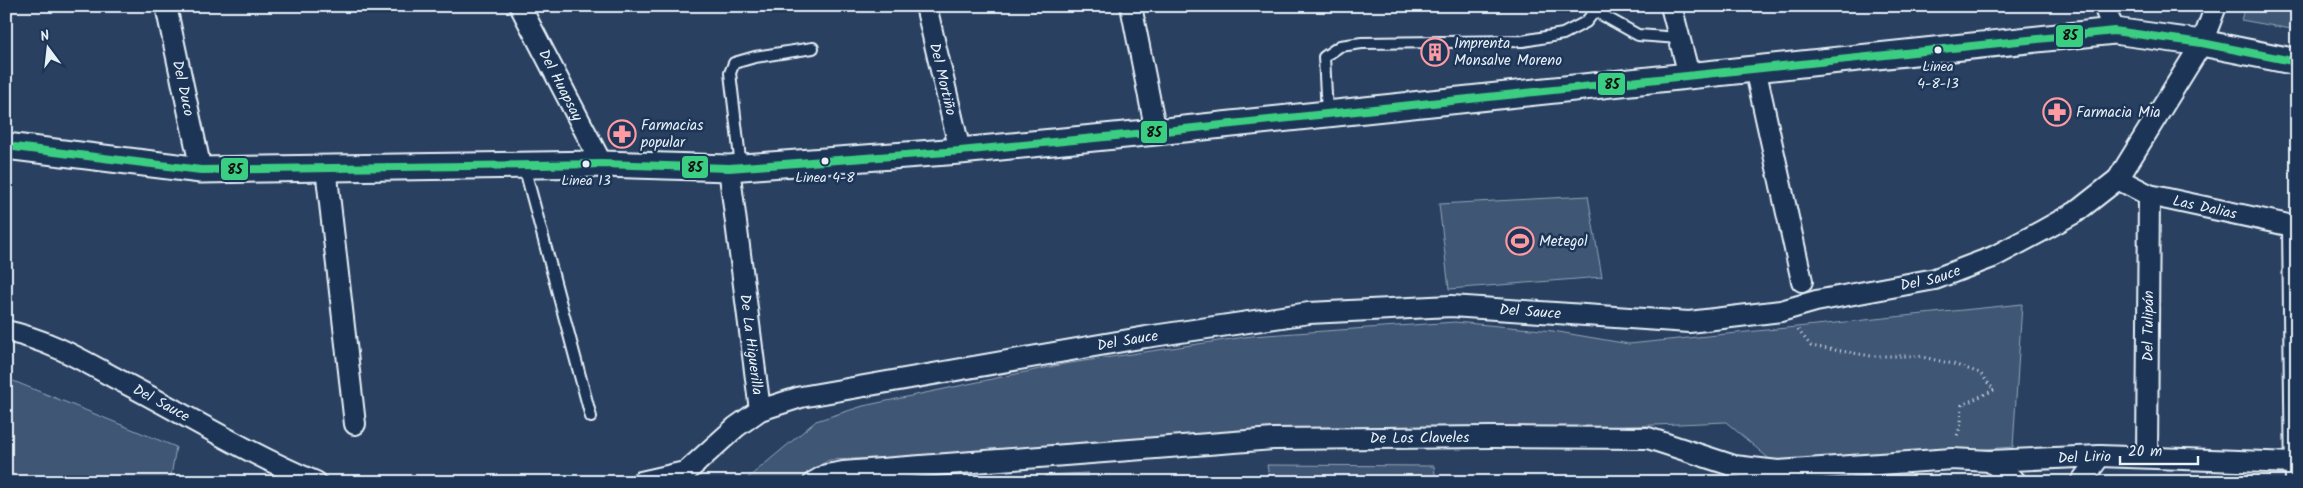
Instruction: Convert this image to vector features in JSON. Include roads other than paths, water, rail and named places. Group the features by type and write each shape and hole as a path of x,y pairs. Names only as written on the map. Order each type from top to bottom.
{"street":[{"name":"Del Duco","path":"166,6 201,170"},
{"name":"Del Huapsay","path":"520,6 602,164"},
{"name":"Del Mortiño","path":"926,6 960,151"},
{"path":"1131,6 1156,132"},
{"path":"1671,6 1689,75"},
{"path":"2104,6 2114,31"},
{"name":"Del Sauce","path":"760,410 811,395 1146,337 1309,313 1451,306 1690,322 1781,311 1816,301 1934,279 1993,257 2076,212 2118,179 2202,43 2216,6"},
{"path":"6,146 201,170 602,164 735,167 960,151 1156,132 2114,31 2202,43 2297,62"},
{"path":"1755,68 1802,281"},
{"name":"De La Higuerilla","path":"680,477 736,427 760,410 735,167"},
{"path":"326,168 355,424"},
{"name":"Las Dalias","path":"2118,179 2149,196 2295,226"},
{"name":"Del Tulipán","path":"2147,456 2149,196"},
{"path":"2295,226 2296,469"},
{"name":"Del Sauce","path":"6,331 33,337 69,352 271,463 316,482"},
{"name":"De Los Claveles","path":"814,482 826,474 843,472 1273,439 1648,438 1734,466 1778,471 1952,459 1990,461"},
{"path":"2081,482 2100,456"},
{"name":"Del Lirio","path":"1990,461 2147,456 2296,469"},
{"path":"1990,461 2016,482"},
{"path":"641,482 680,477"}],"lane":[{"path":"1328,114 1324,57 1340,46 1362,42 1523,41 1562,34 1586,22 1597,8 1638,35 1679,38"},
{"path":"735,167 730,73 734,63 755,57 813,48"},
{"path":"524,165 591,417"}],"place":[{"name":"Linea 4-8-13","path":"1938,50"},
{"name":"Imprenta Monsalve Moreno","path":"1435,52"},
{"name":"Farmacia Mia","path":"2057,112"},
{"name":"Farmacias popular","path":"622,134"},
{"name":"Linea 4-8","path":"825,161"},
{"name":"Linea 13","path":"586,164"},
{"name":"Metegol","path":"1520,241"}]}
